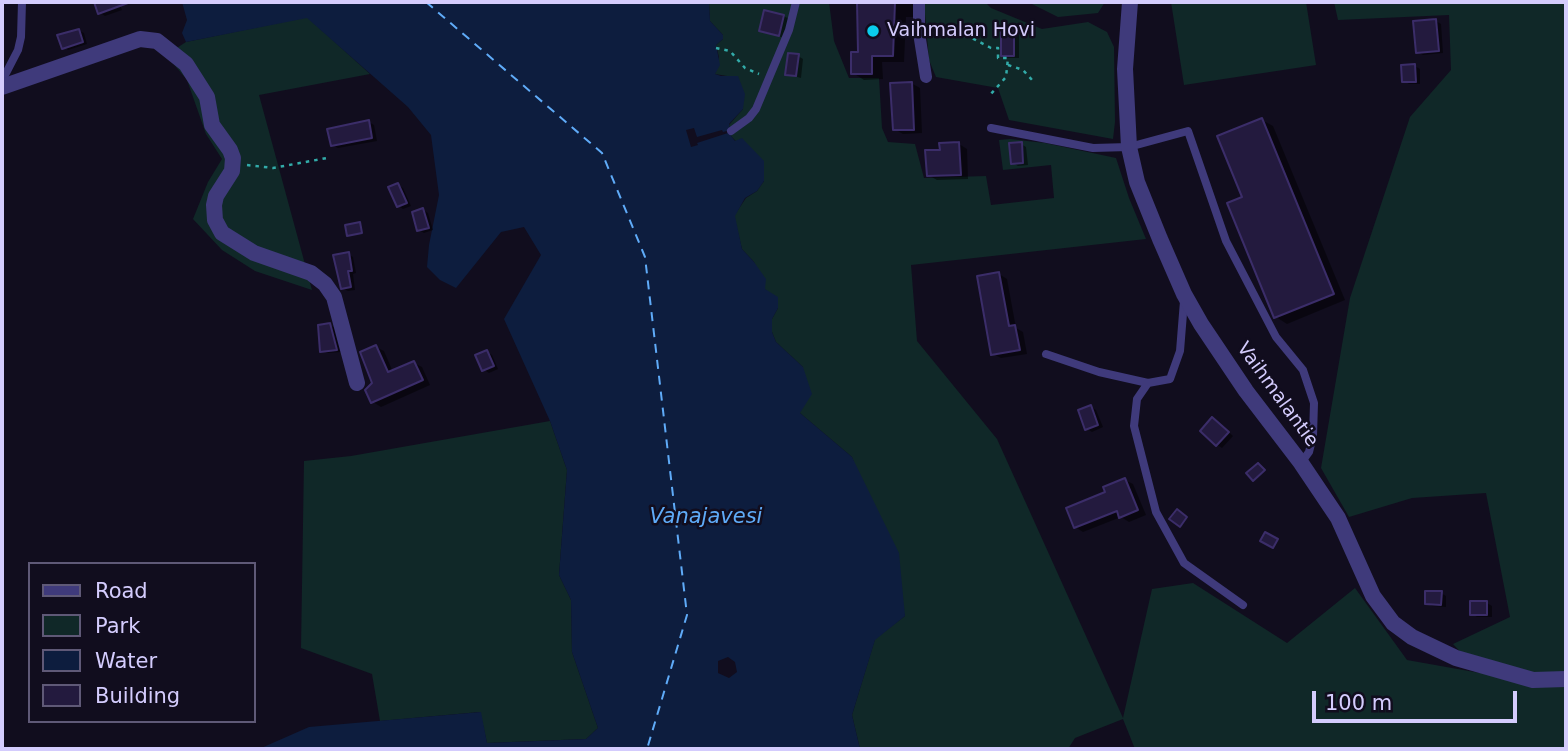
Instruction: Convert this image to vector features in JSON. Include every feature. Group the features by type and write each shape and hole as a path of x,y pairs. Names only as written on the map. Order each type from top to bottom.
{"street":[{"path":"919,2 919,33 926,77"},
{"name":"Vaihmalantie","path":"1130,2 1125,69 1129,147 1137,182 1184,295 1246,391 1301,463 1338,518 1373,596 1393,623 1412,637 1469,662 1533,680 1566,679"},
{"path":"3,87 140,39 157,41 186,64 207,97 212,125 233,158 232,171 216,196 215,220 222,233 254,253 312,273 326,284 334,297 357,383"}],"lane":[{"path":"3,87 21,37 22,2"},
{"path":"731,131 750,118 761,99 789,30 796,2"},
{"path":"991,128 1093,148 1129,147 1188,131 1226,241 1276,337 1303,370 1314,403 1313,436 1309,452 1301,463"},
{"path":"1045,354 1099,372 1148,383 1170,379 1180,351 1184,295"},
{"path":"1148,383 1137,399 1134,426 1156,512 1184,563 1243,605"}],"path":[{"path":"919,33 970,37 991,48 998,48 998,58 1008,58 1006,77 990,95"},
{"path":"716,48 730,51 745,68 770,78"},
{"path":"1008,65 1023,70 1034,81"},
{"path":"233,158 263,169 327,158"}],"green space":[{"path":"709,2 829,2 834,41 849,78 879,78 882,128 888,142 915,144 924,178 986,176 991,205 1054,198 1051,165 1003,170 999,140 1045,143 1116,158 1146,239 911,265 917,341 997,439 1123,718 1152,589 1193,583 1287,643 1355,588 1407,660 1480,673 1453,644 1510,617 1486,493 1412,498 1349,517 1321,468 1350,298 1410,117 1451,70 1449,15 1338,20 1334,2 1566,2 1566,749 1135,749 1123,719 1075,738 1068,749 860,749 852,715 875,639 905,616 852,457 800,413 803,367 776,342 772,332 772,319 778,308 765,289 754,262 742,249 734,216 746,198 757,191 764,181 764,171 731,136 729,125 743,109 727,76 715,74 719,57 716,45 723,39 723,35 710,21"},
{"path":"924,2 985,2 991,8 1042,29 1088,22 1107,32 1114,47 1113,139 1009,120 998,88 936,77 929,60"},
{"path":"1028,2 1105,2 1098,13 1058,17"},
{"path":"1171,2 1306,2 1316,65 1184,85"},
{"path":"307,17 370,74 259,95 312,290 255,271 222,250 193,219 208,182 222,159 206,134 187,80 166,55 186,42"},
{"path":"550,421 567,470 559,575 571,600 572,652 598,728 586,739 487,743 480,712 380,721 372,674 301,648 304,461 351,456"}],"water":[{"name":"Vanajavesi","path":"182,2 709,2 710,21 723,35 723,39 716,45 720,65 715,74 738,76 745,94 743,109 729,124 731,136 735,141 742,138 764,161 764,181 757,191 745,198 735,216 742,249 766,279 765,289 778,297 778,308 772,319 772,332 776,342 803,367 812,394 800,413 852,457 899,553 905,616 875,640 852,715 860,749 259,749 309,727 481,712 487,743 586,739 598,728 572,652 571,600 559,575 567,470 550,421 504,319 541,255 524,227 501,232 456,288 440,280 427,267 439,195 431,135 408,107 307,18 186,42 182,33 187,20","holes":["728,657 735,662 737,672 729,678 718,673 718,661"]}],"pier":[{"path":"694,128 697,137 722,130 731,132 691,147 686,130"}],"building":[{"path":"94,2 128,2 128,3 98,14"},
{"name":"Vaihmalan Hovi","path":"857,2 895,2 893,56 872,56 872,74 851,74 851,52 858,52"},
{"path":"764,10 784,15 779,36 759,31"},
{"path":"1436,19 1439,51 1416,53 1413,21"},
{"path":"1001,28 1014,28 1014,56 1001,56"},
{"path":"79,29 83,42 62,49 57,35"},
{"path":"788,53 799,54 796,76 785,75"},
{"path":"1415,64 1416,82 1402,82 1401,65"},
{"path":"912,82 914,130 893,130 890,83"},
{"path":"1262,118 1334,294 1274,318 1227,203 1242,197 1217,136"},
{"path":"369,120 372,138 331,146 327,129"},
{"path":"959,142 961,175 927,176 925,150 940,150 939,143"},
{"path":"1022,142 1023,163 1011,164 1009,143"},
{"path":"398,183 407,203 397,207 388,187"},
{"path":"423,208 429,228 417,231 412,212"},
{"path":"360,222 362,233 347,236 345,225"},
{"path":"349,252 351,287 341,289 333,255"},
{"path":"999,272 1009,326 1015,325 1020,350 991,355 977,276"},
{"path":"330,323 337,350 320,352 318,325"},
{"path":"376,345 388,372 414,361 423,380 371,403 365,390 372,383 360,352"},
{"path":"487,350 494,366 482,371 475,355"},
{"path":"1091,405 1098,425 1085,430 1078,410"},
{"path":"1212,417 1229,432 1216,446 1200,431"},
{"path":"1258,463 1265,470 1253,481 1246,473"},
{"path":"1125,478 1138,510 1119,518 1117,511 1074,528 1066,508 1105,492 1103,487"},
{"path":"1177,509 1187,517 1180,527 1169,519"},
{"path":"1265,532 1278,539 1273,548 1260,541"},
{"path":"1425,591 1442,591 1441,605 1425,604"},
{"path":"1470,601 1487,601 1487,615 1470,615"}],"ferry route":[{"path":"426,2 602,153 645,257 687,615 647,749"}],"place":[{"name":"Vaihmalan Hovi","path":"873,31"}]}
